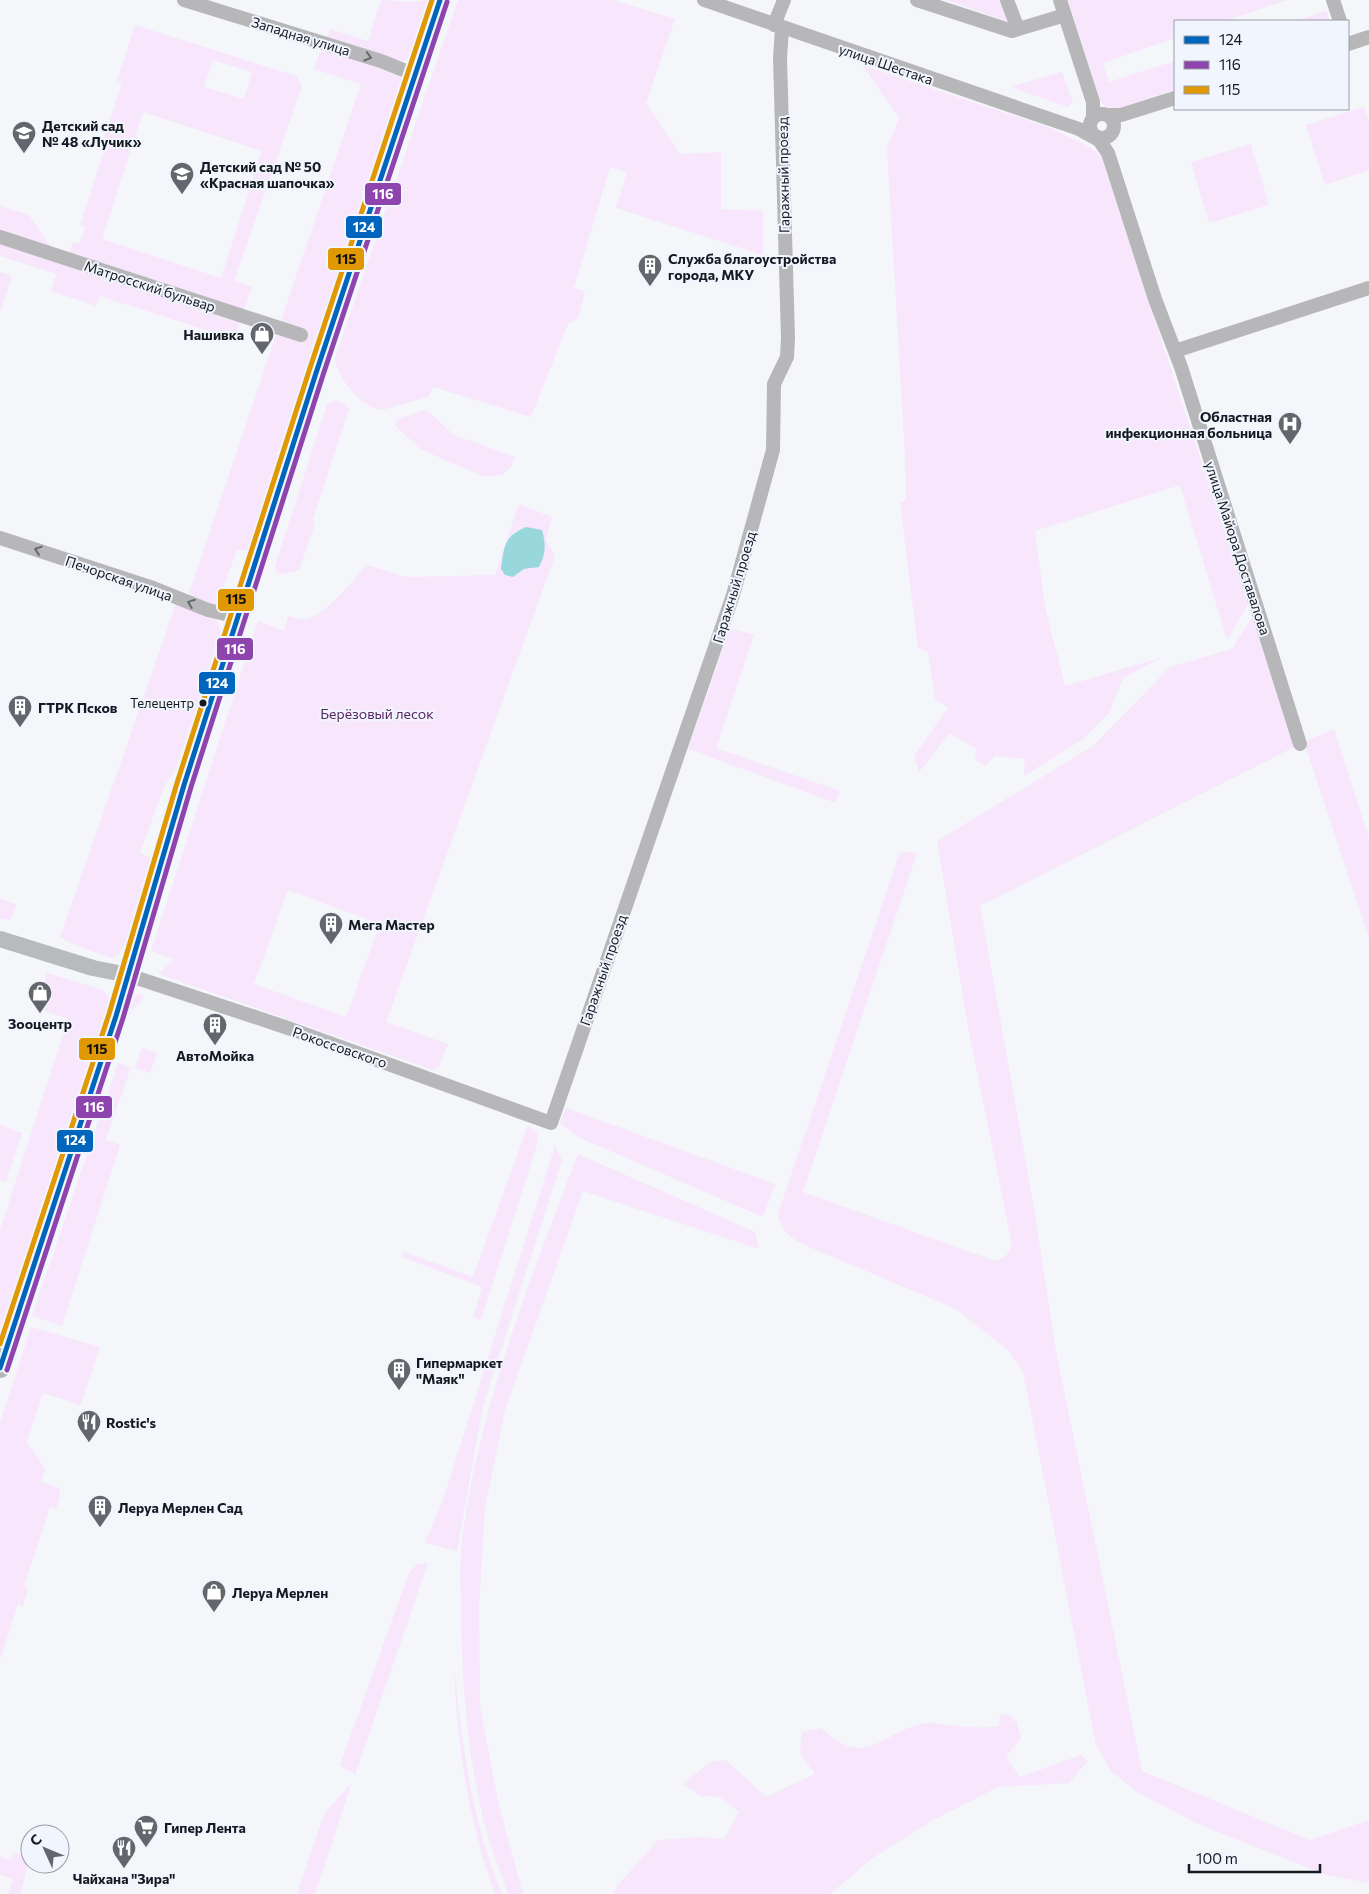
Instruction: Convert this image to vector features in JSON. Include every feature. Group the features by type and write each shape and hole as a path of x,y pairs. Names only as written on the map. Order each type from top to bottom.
{"highway":[{"path":"0,1368 128,975 184,785 316,373 440,0"}],"main road":[{"path":"0,939 93,968 128,975"}],"street":[{"name":"Западная улица","path":"184,0 381,61 416,75"},
{"name":"улица Шестака","path":"704,0 1069,126 1095,137"},
{"name":"Гаражный проезд","path":"551,1123 733,595 773,450 774,384 787,357 788,338 778,27 784,0"},
{"path":"917,0 1012,31 1065,15"},
{"path":"1007,0 1018,29"},
{"name":"улица Майора Доставалова","path":"1060,0 1093,102 1105,120 1108,153 1175,351 1300,744"},
{"path":"1333,0 1340,20"},
{"path":"1349,44 1369,37"},
{"path":"1069,126 1105,120 1174,98"},
{"path":"1095,137 1103,138 1105,120"},
{"name":"улица Майора Доставалова","path":"1095,137 1108,153"},
{"name":"Матросский бульвар","path":"0,237 300,336"},
{"path":"1175,351 1369,288"},
{"name":"Печорская улица","path":"0,538 153,588 208,610 238,616"},
{"name":"Рокоссовского","path":"128,975 291,1029 551,1123"}],"green space":[{"path":"381,0 411,2 427,0 428,6 409,60 395,61 325,44 330,29 368,41"},
{"path":"458,0 613,0 675,19 646,103 680,154 721,152 721,209 763,211 763,255 616,208 627,172 610,167 574,288 585,291 578,318 568,324 531,417 433,387 428,397 382,410 374,408 366,404 351,390 336,366 335,358"},
{"path":"946,0 1002,0 1012,23"},
{"path":"1068,0 1287,0 1228,20 1174,20 1174,38 1103,63 1109,82 1174,61 1174,90 1118,108 1106,107 1100,100"},
{"path":"1326,11 1330,20 1298,20"},
{"path":"135,25 296,76 302,86 234,281 252,287 234,339 100,296 96,306 51,291 56,274 0,256 0,206 29,215 50,246 69,253 73,242 79,244 85,227 80,225 107,142 103,141 122,83 117,81","holes":["213,60 252,72 244,99 204,87","143,112 262,151 221,278 102,239"]},
{"path":"326,50 399,74 404,82 250,550 237,550 216,608 187,599 361,84 314,69 319,53"},
{"path":"862,65 1050,128 1086,145 1101,156 1248,604 1227,640 1180,485 1035,531 1045,607 1065,686 1163,657 1123,678 1109,713 1083,739 1024,776 1025,759 995,756 986,766 975,760 976,749 950,733 919,772 914,756 948,708 935,699 928,652 918,648 900,502 906,501 905,456 887,149 899,118"},
{"path":"1062,72 1073,102 1068,107 1013,88 1013,86"},
{"path":"1364,107 1369,123 1369,170 1325,185 1306,125"},
{"path":"1251,144 1269,205 1209,223 1191,162"},
{"path":"0,272 12,276 0,312"},
{"path":"335,400 344,403 349,409 313,519 315,524 299,570 280,574 276,572 275,566 327,405"},
{"path":"426,409 454,435 515,457 511,467 502,475 482,476 420,449 395,425 397,420"},
{"name":"Берёзовый лесок","path":"519,504 552,517 546,540 555,556 386,1022 448,1044 439,1066 433,1070 159,974 174,959 151,951 258,621 284,631 288,616 298,619 312,617 330,605 367,565 406,577 495,575 504,549 501,569 517,575 524,569 532,569 526,527 514,532 507,539","holes":["288,890 380,924 346,1017 254,984"]},
{"path":"176,604 215,618 222,634 176,768 164,787 140,853 153,859 128,939 119,954 111,958 75,945 60,937"},
{"path":"1254,614 1296,746 980,906 1034,1208 1056,1351 1142,1771 1310,1840 1369,1820 1369,1883 1324,1874 1196,1823 1137,1792 1111,1771 1096,1745 1023,1372 1009,1351 956,1309 800,1243 786,1232 778,1214 900,852 917,853 803,1192 995,1261 1006,1256 1012,1245 968,1027 937,841 1093,746 1170,667 1232,649"},
{"path":"730,628 754,635 716,748 840,791 836,803 688,749"},
{"path":"1334,729 1369,838 1369,938 1304,742"},
{"path":"0,899 16,904 11,920 0,919"},
{"path":"47,973 103,990 111,1000 0,1332 0,1230 68,1019 36,1008"},
{"path":"139,994 144,995 140,1003 130,1011 127,1010 131,1001"},
{"path":"142,1048 157,1053 150,1073 135,1068"},
{"path":"118,1063 131,1067 106,1140 120,1145 62,1326 32,1316"},
{"path":"566,1108 775,1184 763,1217 578,1137 560,1123"},
{"path":"0,1125 22,1133 6,1182 0,1180"},
{"path":"528,1125 538,1135 536,1148 481,1320 473,1317 482,1287 402,1257 404,1252 473,1277"},
{"path":"555,1146 562,1160 483,1406 457,1551 425,1543 442,1503"},
{"path":"578,1154 755,1232 759,1249 583,1191 505,1410 485,1508 479,1608 480,1706 498,1801 523,1894 508,1894 484,1824 469,1740 463,1666 460,1578 461,1548 470,1490 494,1392 525,1295"},
{"path":"31,1327 100,1347 81,1405 43,1393 27,1442 45,1469 41,1482 59,1488 60,1495 56,1509 50,1507 24,1586 28,1588 23,1606 18,1604 0,1660 0,1423"},
{"path":"428,1563 355,1775 340,1765 409,1573 417,1564"},
{"path":"454,1666 465,1753 476,1811 483,1839 502,1894 495,1894 471,1810 461,1753"},
{"path":"1000,1714 1013,1716 1012,1724 1016,1719 1021,1738 1006,1757 1020,1777 1081,1755 1088,1761 1069,1783 998,1787 933,1820 873,1858 830,1894 613,1894 617,1886 658,1840 699,1837 724,1839 739,1812 720,1797 700,1796 683,1784 710,1762 726,1760 766,1797 815,1774 800,1754 802,1732 821,1728 837,1741 851,1747 863,1748 875,1745 911,1727 926,1723 974,1727 999,1726"},
{"path":"352,1782 315,1894 297,1894 324,1814"},
{"path":"16,1853 20,1854 20,1874 26,1874 20,1894 8,1894 13,1879 0,1875 0,1857 10,1860"}],"water":[{"path":"526,527 542,530 545,549 539,567 524,569 513,577 505,575 501,569 506,543 513,534"}],"transit line":[{"name":"115","path":"0,1344 109,1014 177,783 309,371 432,0"},
{"name":"124","path":"0,1368 116,1016 184,785 316,373 440,0"},
{"name":"116","path":"7,1370 123,1018 191,787 323,375 447,2"}],"place":[{"name":"Детский сад № 48 «Лучик»","path":"24,154"},
{"name":"Детский сад № 50 «Красная шапочка»","path":"182,195"},
{"name":"Служба благоустройства города, МКУ","path":"650,287"},
{"name":"Нашивка","path":"262,355"},
{"name":"Областная инфекционная больница","path":"1290,445"},
{"name":"Телецентр","path":"203,703"},
{"name":"ГТРК Псков","path":"20,728"},
{"name":"Мега Мастер","path":"331,945"},
{"name":"Зооцентр","path":"40,1014"},
{"name":"АвтоМойка","path":"215,1046"},
{"name":"Гипермаркет \"Маяк\"","path":"399,1391"},
{"name":"Rostic's","path":"89,1443"},
{"name":"Леруа Мерлен Сад","path":"100,1528"},
{"name":"Леруа Мерлен","path":"214,1613"},
{"name":"Гипер Лента","path":"146,1848"},
{"name":"Чайхана \"Зира\"","path":"124,1869"}]}
